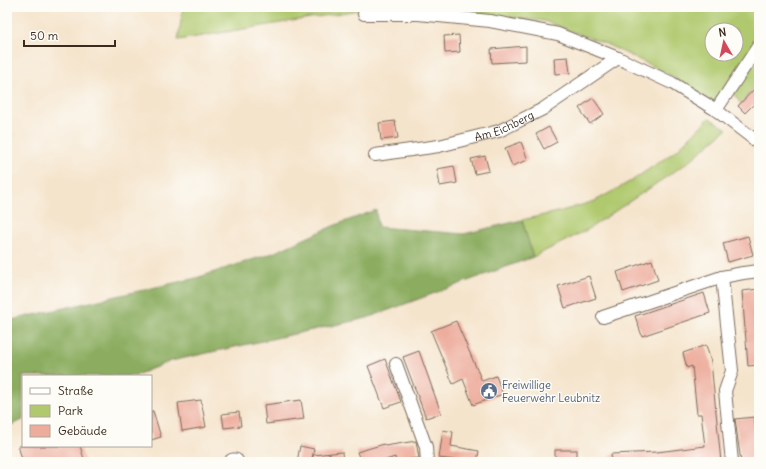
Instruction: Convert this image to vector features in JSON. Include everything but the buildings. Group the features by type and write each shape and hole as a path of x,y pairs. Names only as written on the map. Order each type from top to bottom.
{"street":[{"path":"364,14 418,14 490,21 558,34 618,58 672,83 716,110 759,143"},
{"path":"716,110 759,46"},
{"name":"Am Eichberg","path":"375,155 439,146 499,131 543,109 618,58"},
{"path":"603,317 722,277 759,271"},
{"path":"722,277 732,371 725,391 732,462"},
{"path":"396,364 426,447 427,462"}],"green space":[{"path":"183,7 758,7 759,29 757,40 744,59 744,22 704,22 704,62 742,62 714,103 665,72 606,44 544,21 478,14 384,10 353,11 178,40"},
{"path":"759,56 759,80 741,104 733,93"},
{"path":"709,118 727,129 687,163 587,230 533,257 522,220 558,212 595,201 633,180 677,150"},
{"path":"376,210 378,227 464,234 522,220 533,257 367,318 171,361 136,375 22,375 22,420 7,427 7,321 196,278 273,253 333,226"}],"place":[{"name":"Freiwillige Feuerwehr Leubnitz","path":"489,391"}]}
